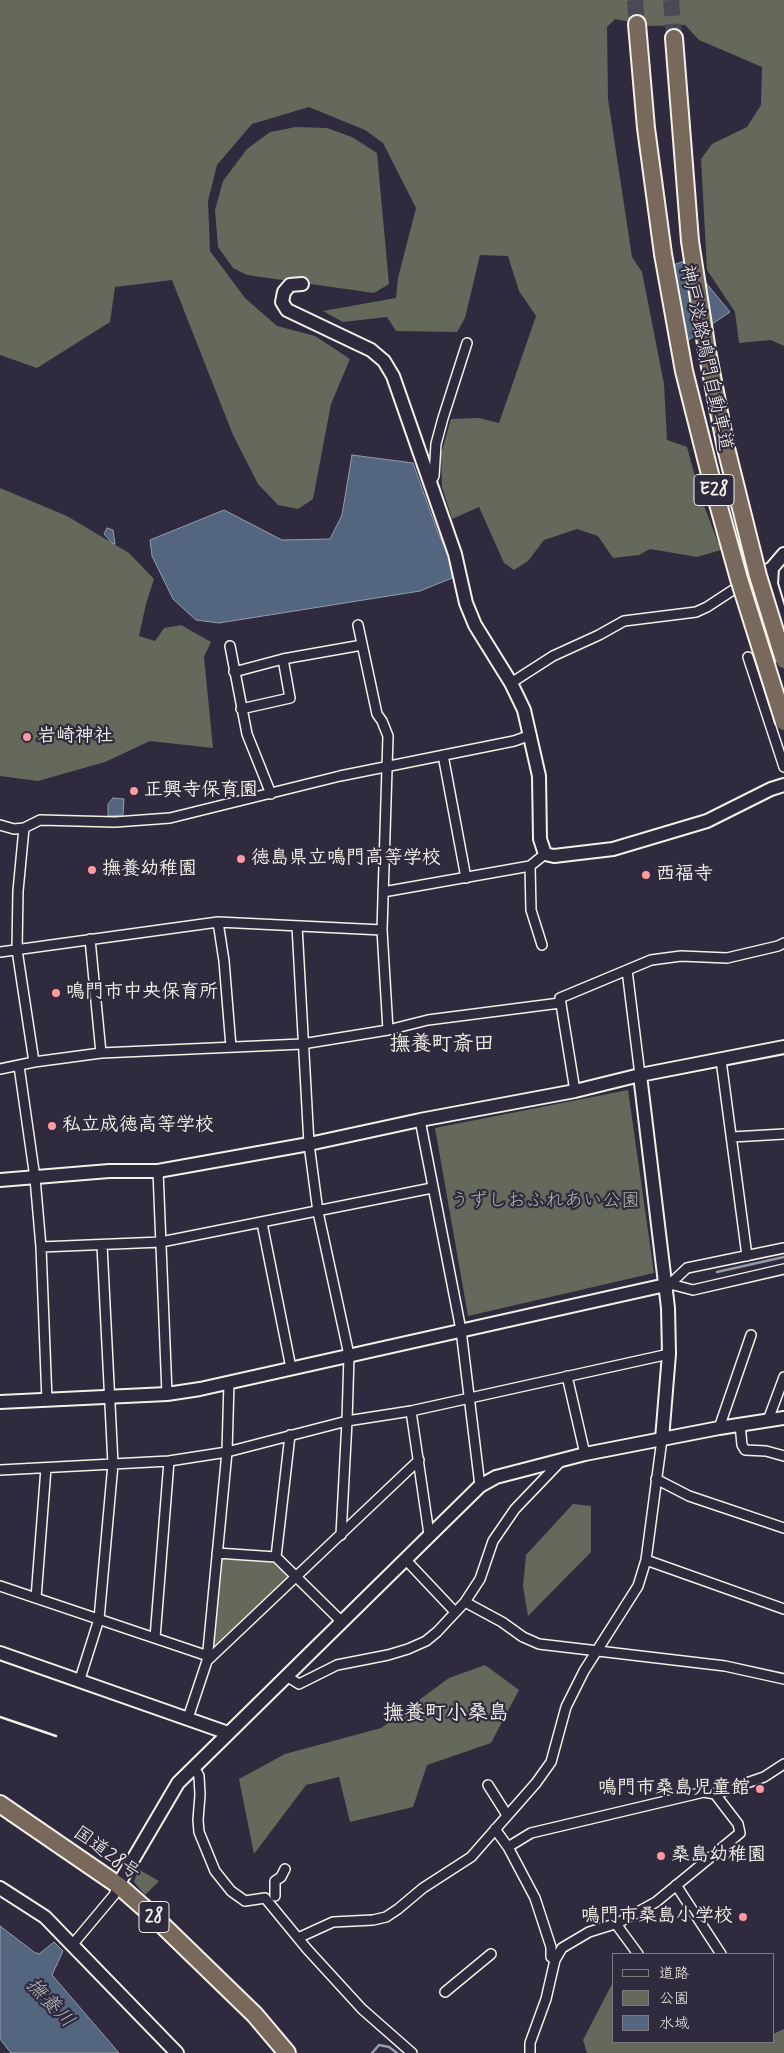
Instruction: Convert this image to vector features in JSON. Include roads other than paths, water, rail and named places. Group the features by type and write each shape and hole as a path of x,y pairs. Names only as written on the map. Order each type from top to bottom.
{"highway":[{"name":"神戸淡路鳴門自動車道","path":"637,24 646,128 663,254 684,371 739,579 784,722"},
{"name":"神戸淡路鳴門自動車道","path":"674,38 690,241 707,352 726,448 758,576 784,660"},
{"name":"国道28号","path":"0,1804 118,1885 151,1914 255,2015 287,2053"}],"street":[{"path":"302,284 290,285 284,292 282,302 287,310 372,350 384,361 393,376 407,411 455,554 466,603 472,618 511,683 524,710 540,776 540,839 544,854"},
{"path":"430,483 434,476 436,444 467,343"},
{"path":"784,554 772,568 771,584 784,627"},
{"path":"511,683 553,656 599,635 624,621 696,612 765,569 772,568"},
{"path":"358,624 377,714 388,736 382,930 388,1030"},
{"path":"234,672 283,659 362,645"},
{"path":"230,646 247,734 271,794"},
{"path":"748,657 784,767"},
{"path":"241,709 290,698 283,659"},
{"path":"0,825 14,829 24,828 40,820 115,822 170,818 340,776 514,741 531,735"},
{"path":"443,755 466,878"},
{"path":"544,854 554,856 612,849 707,821 771,789 784,785"},
{"path":"24,828 18,891 17,950 34,1062"},
{"path":"384,892 530,866 544,854"},
{"path":"530,866 532,910 542,945"},
{"path":"0,952 218,922 382,930"},
{"path":"218,922 224,960 231,1047"},
{"path":"296,926 308,1144 318,1212 348,1355 347,1421 341,1535"},
{"path":"90,939 101,1053"},
{"path":"575,1091 560,998 651,960 681,956 726,958 784,943"},
{"path":"298,1938 333,1922 373,1920 386,1917 398,1910 424,1888 471,1857 536,1783 551,1762 566,1707 584,1671 638,1586 646,1560 662,1439 669,1354 668,1284 627,970"},
{"path":"0,1069 34,1062 101,1053 302,1044 388,1030 428,1020 560,1003"},
{"path":"0,1180 109,1171 158,1171 308,1144 784,1047"},
{"path":"721,1060 747,1256"},
{"path":"19,1066 36,1178 41,1247 47,1401"},
{"path":"420,1120 460,1330 480,1486"},
{"path":"732,1137 784,1134"},
{"path":"158,1171 167,1394"},
{"path":"41,1247 161,1242 432,1188"},
{"path":"262,1223 292,1368"},
{"path":"80,1680 99,1619 113,1464 102,1245"},
{"path":"0,1402 167,1394 229,1382 668,1284 688,1268 784,1248"},
{"path":"668,1284 692,1290 784,1269"},
{"path":"719,1428 751,1335"},
{"path":"0,1470 169,1461 227,1452 347,1421 411,1411 669,1354"},
{"path":"567,1376 585,1454"},
{"path":"768,1420 784,1377"},
{"path":"188,1718 208,1658 227,1452 229,1382"},
{"path":"411,1411 430,1534"},
{"path":"73,1944 114,1895 165,1802 178,1783 480,1486 496,1477 585,1454 740,1424 784,1418"},
{"path":"740,1424 742,1445 745,1450 766,1451 784,1456"},
{"path":"276,1557 290,1435"},
{"path":"208,1658 419,1460"},
{"path":"155,1638 169,1461"},
{"path":"286,1676 299,1684 337,1665 408,1649 426,1641 465,1602 480,1579 494,1541 515,1509 562,1461"},
{"path":"36,1598 46,1468"},
{"path":"656,1480 689,1496 784,1528"},
{"path":"217,1553 276,1557 341,1621"},
{"path":"405,1559 455,1612"},
{"path":"646,1560 784,1609"},
{"path":"0,1586 155,1638 208,1658"},
{"path":"465,1602 502,1622 523,1637 539,1644 725,1666 784,1679"},
{"path":"0,1653 228,1733"},
{"path":"508,1848 531,1833 704,1792 715,1794 764,1777 784,1764"},
{"path":"194,1768 198,1776 200,1795 199,1832 215,1871 231,1892 245,1901 264,1898 362,2009 412,2053"},
{"path":"488,1785 507,1815"},
{"path":"530,2053 530,2043 546,1998 555,1960 562,1948 589,1932 616,1924 656,1902 740,1833 738,1824 715,1794"},
{"path":"495,1829 508,1848 535,1898 551,1947 551,1957 555,1960"},
{"path":"275,1896 275,1881 281,1878 285,1869"},
{"path":"676,1885 721,1953"},
{"path":"0,1888 44,1916 177,2053"},
{"path":"616,1924 637,1953"},
{"path":"445,1992 491,1954"}],"water":[{"path":"687,260 730,312 672,351 657,271"},
{"path":"352,455 413,463 438,533 449,554 452,578 420,591 219,623 196,620 173,599 152,556 150,540 224,510 282,540 330,539 342,515"},
{"path":"107,528 113,530 115,544 104,534"},
{"path":"113,798 124,799 123,815 108,816 108,804"},
{"name":"撫養川","path":"0,1926 39,1954 54,1942 63,1951 52,1975 119,2053 11,2053 0,2039"}],"waterway":[{"path":"717,1272 784,1257"},
{"path":"372,2053 379,2045 389,2047 397,2053"}],"tunnel":[{"path":"635,0 637,24"},
{"path":"671,0 674,38"}],"railway":[{"path":"0,1717 56,1736"}],"place":[{"name":"岩崎神社","path":"27,737"},
{"name":"正興寺保育園","path":"134,791"},
{"name":"徳島県立鳴門高等学校","path":"241,859"},
{"name":"撫養幼稚園","path":"92,870"},
{"name":"西福寺","path":"646,875"},
{"name":"鳴門市中央保育所","path":"56,993"},
{"name":"私立成徳高等学校","path":"52,1126"},
{"name":"鳴門市桑島児童館","path":"760,1789"},
{"name":"桑島幼稚園","path":"661,1856"},
{"name":"鳴門市桑島小学校","path":"743,1917"}],"district":[{"name":"撫養町斎田","path":"442,1046"},
{"name":"撫養町小桑島","path":"446,1715"}],"park label":[{"name":"うずしおふれあい公園","path":"545,1202"}]}
